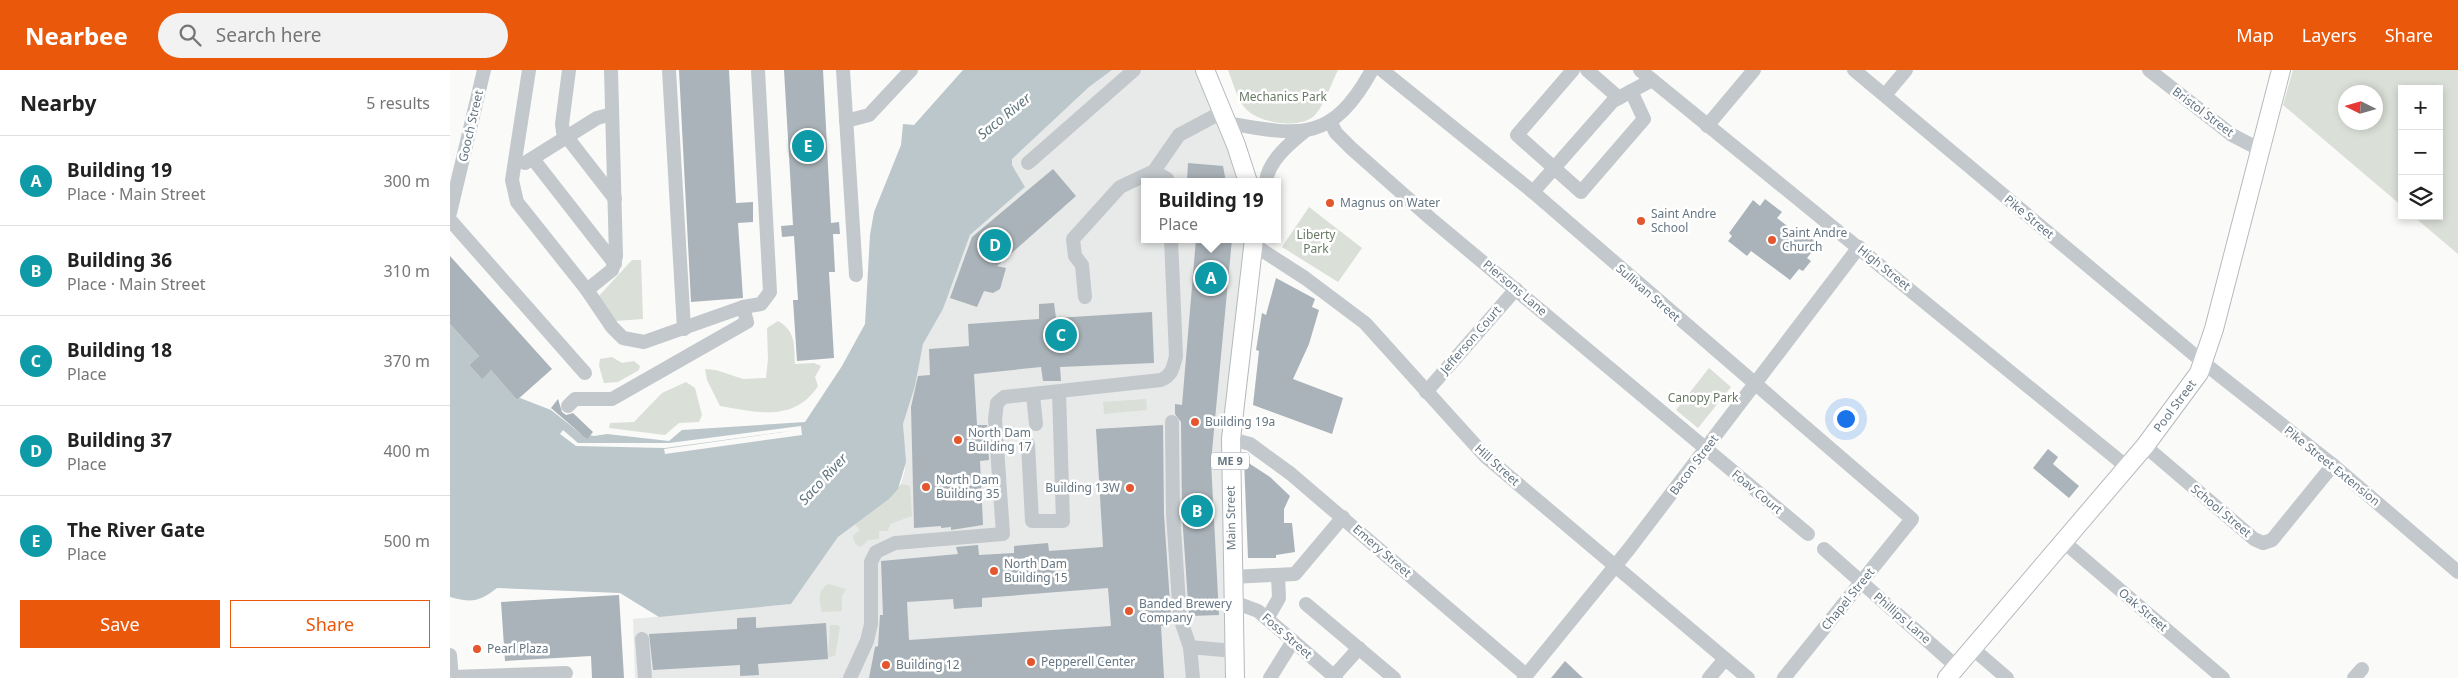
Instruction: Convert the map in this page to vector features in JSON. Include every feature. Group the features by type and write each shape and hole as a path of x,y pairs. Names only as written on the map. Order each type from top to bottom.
{"main road":[{"path":"1205,70 1225,117 1247,178"},
{"name":"Pool Street","path":"1952,672 2145,446 2186,394 2204,363 2281,70"},
{"name":"Main Street","path":"1235,678 1231,439 1254,243"}],"street":[{"name":"Gooch Street","path":"450,213 484,70"},
{"path":"529,70 514,165 512,187 517,202 587,290 612,327 623,338 644,342 743,307 761,304 770,292 758,70"},
{"path":"569,70 562,124 566,137 615,199"},
{"path":"587,290 608,274 615,264 611,70"},
{"path":"669,70 684,329"},
{"path":"842,70 856,274"},
{"path":"846,121 869,116 911,70"},
{"path":"1028,163 1134,70"},
{"path":"1084,297 1082,265 1075,256 1072,239 1120,188 1154,171 1179,135 1225,117 1275,132 1306,131 1320,128 1338,116 1358,94 1372,70"},
{"name":"Sullivan Street","path":"1382,70 1533,192 1912,519"},
{"path":"1573,70 1517,135 1581,192 1644,119 1625,95 1587,70"},
{"name":"High Street","path":"1640,70 2127,467"},
{"path":"1707,126 1754,70"},
{"name":"Pike Street","path":"1854,70 2204,363"},
{"path":"1885,95 1906,70"},
{"name":"Bristol Street","path":"2149,70 2232,135 2261,150"},
{"path":"1533,192 1625,95 1652,80"},
{"path":"514,165 533,159 597,118 612,114"},
{"name":"Piersons Lane","path":"1330,121 1336,133 1351,148 1430,218 1706,449"},
{"path":"1268,178 1278,158 1291,142 1306,131"},
{"path":"533,159 615,264"},
{"path":"1154,171 1165,178"},
{"path":"450,220 585,374"},
{"path":"850,678 867,641 871,624 871,562 876,552 895,543 1003,534 995,410 997,403 1004,397 1161,380 1168,377 1173,370 1176,356 1171,243"},
{"name":"Hill Street","path":"1255,243 1366,323 1390,348 1426,392 1486,456 1748,678"},
{"name":"Bacon Street","path":"1525,677 1706,449 1859,247"},
{"name":"Jefferson Court","path":"1426,392 1516,289"},
{"path":"568,406 575,400 612,399 689,356 747,322 743,307"},
{"name":"Pike Street Extension","path":"2204,363 2333,465 2458,572"},
{"path":"1028,444 1032,521 1062,521 1059,392"},
{"path":"1033,394 1036,424"},
{"path":"1172,422 1173,514 1180,618 1190,647 1193,678"},
{"name":"Emery Street","path":"1231,439 1250,444 1343,517 1525,677"},
{"name":"School Street","path":"2145,446 2254,539 2263,543 2272,540 2333,465"},
{"name":"Foav Court","path":"1706,449 1808,534"},
{"path":"1232,577 1295,574 1343,517"},
{"name":"Chapel Street","path":"1784,678 1912,519"},
{"name":"Oak Street","path":"2064,542 2223,678"},
{"name":"Phillips Lane","path":"1824,549 1862,583 1952,672"},
{"path":"1267,619 1279,598 1278,576"},
{"name":"Foss Street","path":"1234,604 1248,606 1267,619 1335,677"},
{"path":"1306,604 1394,678"},
{"path":"642,639 645,678"},
{"path":"1270,678 1293,641"},
{"path":"1190,647 1234,651"},
{"path":"1335,677 1359,648"},
{"path":"1972,648 2008,678"},
{"path":"450,655 452,678 566,673"},
{"path":"1709,678 1725,659"}],"shaded area":[{"path":"1112,70 1205,70 1246,178 1141,178 1141,243 1254,243 1237,381 1235,678 635,678 633,619 791,604 838,537 894,494 901,484 905,470 903,424 915,386 923,344 943,309 970,235 1025,187 1012,165 1012,159 1089,87"}],"green space":[{"name":"Mechanics Park","path":"1228,70 1338,70 1325,100 1315,115 1309,120 1280,123 1260,118 1246,109 1238,96"},
{"path":"2293,70 2458,70 2458,254 2418,220 2443,220 2443,85 2398,85 2398,203 2283,105"},
{"name":"Liberty Park","path":"1309,207 1362,248 1338,282 1282,247"},
{"path":"632,260 641,260 643,319 615,321 598,297"},
{"path":"778,321 788,329 793,339 795,364 814,363 821,366 815,377 818,386 798,406 786,410 760,412 720,406 707,380 705,369 716,370 743,379 766,378 768,359 767,328"},
{"path":"612,357 622,363 634,361 640,366 639,370 618,382 604,383 599,366 600,359"},
{"name":"Canopy Park","path":"1709,368 1731,387 1698,428 1676,410"},
{"path":"686,382 695,388 702,415 699,422 679,423 665,435 609,428 610,423 634,422 662,393"},
{"path":"1146,399 1147,410 1104,414 1103,402"},
{"path":"901,484 910,486 912,516 890,524 888,531 879,531 879,539 868,540 861,547 857,545 854,542 853,536 860,530 855,524 889,499"},
{"path":"828,584 846,589 842,596 842,611 822,612 820,593"},
{"path":"830,625 840,627 835,656 828,657"}],"water":[{"name":"Saco River","path":"963,70 1112,70 1089,87 1012,159 1012,165 1025,187 970,235 943,309 923,344 915,386 903,424 906,462 898,489 889,499 838,537 791,604 659,617 620,593 497,588 480,599 475,600 450,597 450,324 479,356 469,365 481,378 491,370 517,400 520,398 551,410 580,433 594,436 607,434 669,441 682,430 805,422 842,366 865,324 870,235 874,212 901,145 903,124 914,125"}],"pier":[{"path":"801,426 802,435 665,454 664,449 798,430 665,448 576,446 560,434 563,430 578,443 669,443"}],"building":[{"path":"679,70 729,70 736,203 753,202 753,222 738,223 743,298 691,302"},
{"path":"784,70 823,70 831,223 839,222 840,234 833,234 835,272 829,272 834,358 797,361 793,300 798,300 794,236 782,237 781,226 793,225"},
{"path":"1188,163 1223,166 1225,178 1187,178"},
{"path":"1053,169 1076,196 997,266 1006,268 1000,289 993,293 984,291 977,307 950,298 972,237"},
{"name":"Saint Andre Church","path":"1765,199 1782,212 1777,218 1804,239 1808,235 1818,244 1807,258 1811,261 1803,271 1799,269 1790,280 1751,251 1747,256 1728,241 1732,236 1729,233 1753,200 1760,206"},
{"path":"1196,243 1232,243 1211,462 1219,615 1189,616 1182,514 1181,422 1175,414 1175,404 1182,405"},
{"path":"450,256 552,369 517,400 491,370 482,379 469,365 479,356 450,324"},
{"path":"1276,278 1315,299 1312,307 1319,310 1309,344 1293,379 1343,398 1332,434 1253,405 1259,351 1256,350 1262,313 1266,315"},
{"path":"1054,303 1056,318 1152,312 1154,363 1060,367 1061,381 1043,381 1041,367 974,374 977,425 987,425 989,460 980,461 983,525 951,530 951,527 941,528 941,526 914,528 911,407 918,376 930,375 929,349 969,346 968,324 1039,319 1039,304"},
{"path":"558,399 562,412 566,415 573,413 593,432 587,439 551,408"},
{"path":"1163,425 1164,515 1171,617 1168,617 1169,625 1161,626 1164,678 869,678 875,647 878,646 880,615 883,615 881,561 958,554 956,547 978,545 979,555 1014,553 1014,546 1048,543 1049,551 1103,547 1096,429","holes":["1108,588 1111,626 909,640 907,602 953,599 954,609 982,607 982,598"]},
{"path":"2048,449 2058,457 2053,464 2079,486 2069,498 2033,468"},
{"path":"1244,460 1270,477 1290,496 1284,509 1284,523 1292,523 1295,552 1276,555 1276,558 1248,558"},
{"path":"619,595 624,678 592,678 591,656 505,661 501,602"},
{"path":"756,617 756,628 826,623 828,659 758,664 759,675 740,676 740,665 653,670 649,634 737,629 737,618"},
{"path":"1565,661 1583,678 1551,678"}],"place":[{"name":"The River Gate","path":"808,146"},
{"name":"Magnus on Water","path":"1330,203"},
{"name":"Saint Andre School","path":"1641,221"},
{"name":"Saint Andre Church","path":"1772,240"},
{"name":"Building 37","path":"995,245"},
{"name":"Building 19","path":"1211,278"},
{"name":"Building 18","path":"1061,335"},
{"name":"Building 19a","path":"1195,422"},
{"name":"North Dam Building 17","path":"958,440"},
{"name":"North Dam Building 35","path":"926,487"},
{"name":"Building 13W","path":"1130,488"},
{"name":"Building 36","path":"1197,511"},
{"name":"North Dam Building 15","path":"994,571"},
{"name":"Banded Brewery Company","path":"1129,611"},
{"name":"Pearl Plaza","path":"477,649"},
{"name":"Pepperell Center","path":"1031,662"},
{"name":"Building 12","path":"886,665"}]}
